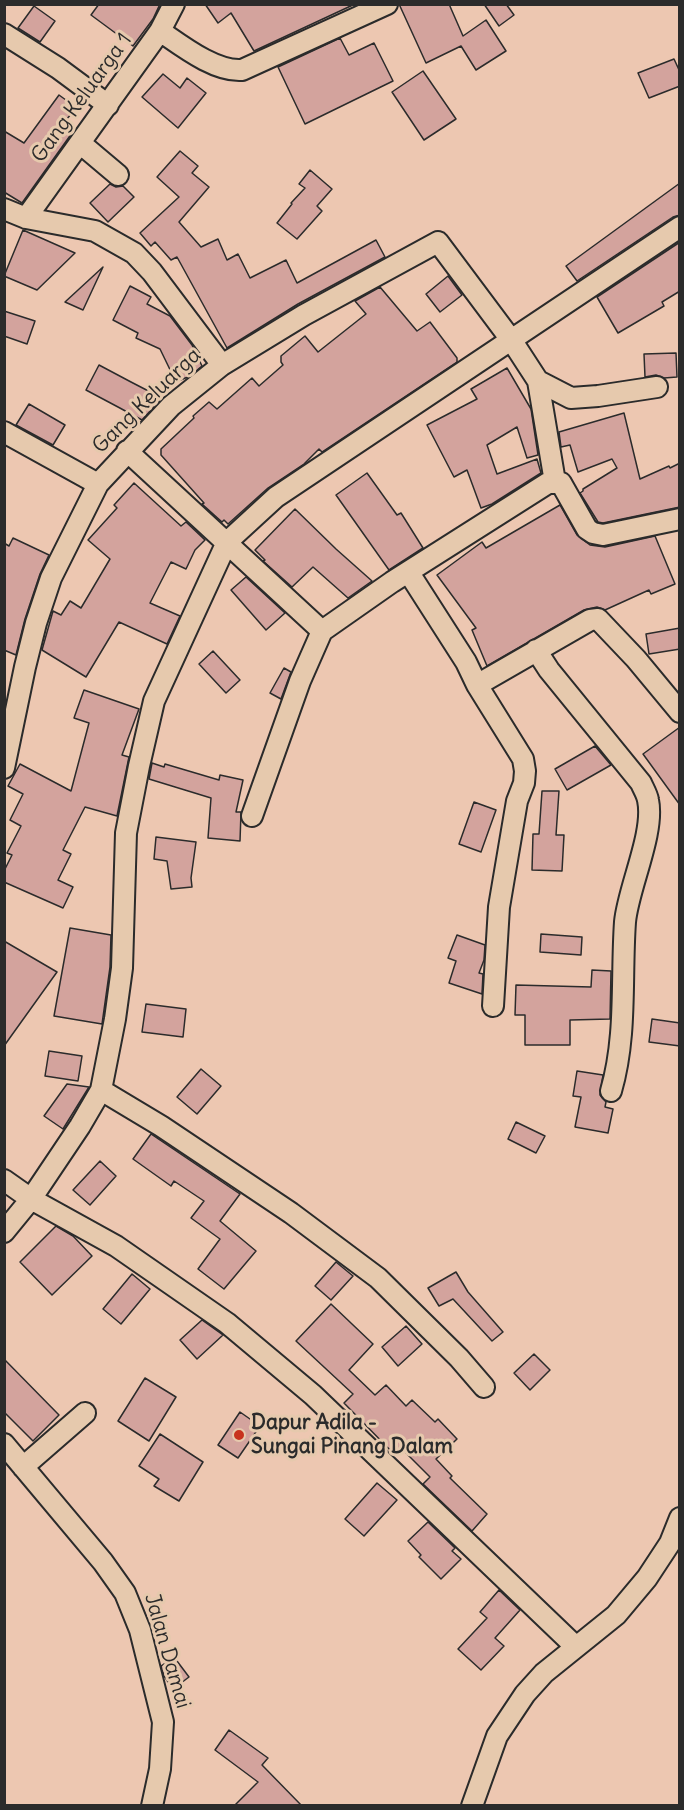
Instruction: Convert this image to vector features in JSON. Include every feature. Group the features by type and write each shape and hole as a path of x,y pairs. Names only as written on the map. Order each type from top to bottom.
{"street":[{"name":"Gang Keluarga 1","path":"12,217 80,143 160,31 174,4"},
{"path":"160,31 224,69 242,70 387,4"},
{"path":"4,34 58,68 108,105"},
{"path":"80,143 118,175"},
{"name":"Gang Keluarga","path":"5,759 36,623 51,578 98,484 171,406 222,365 152,272 134,253 95,231 12,217"},
{"path":"4,1232 31,1199 101,1090 122,968 126,833 139,766 154,701 227,542 276,497 680,227"},
{"path":"222,365 304,315 438,242 512,341 538,381 555,482"},
{"path":"538,381 571,398 657,387"},
{"path":"4,432 98,484"},
{"path":"127,451 322,631"},
{"path":"252,816 300,681 322,631 392,582 548,483 561,483 586,530 593,533 603,534 680,519"},
{"path":"409,573 466,662 477,685 523,759 525,771 517,801 499,907 493,1006"},
{"path":"477,685 590,620 598,619 636,659 680,712"},
{"path":"536,650 561,685 641,783 648,801 648,824 626,919 623,1027 618,1066 611,1091"},
{"path":"101,1090 161,1126 291,1213 378,1278 459,1358 484,1387"},
{"path":"4,1180 31,1199 116,1246 227,1323 313,1395 576,1647"},
{"path":"23,1467 85,1413"},
{"name":"Jalan Damai","path":"4,1444 103,1562 125,1593 140,1630 163,1722 160,1769 152,1806"},
{"path":"472,1806 497,1736 525,1694 544,1673 616,1615 647,1578 670,1543 680,1518"}],"building":[{"path":"99,4 160,4 153,19 133,46 91,15"},
{"path":"205,4 355,4 254,51 231,13 218,23"},
{"path":"399,4 449,4 463,36 486,20 506,51 476,70 461,46 426,63"},
{"path":"484,4 506,4 514,15 499,26"},
{"path":"34,6 55,21 40,42 18,28"},
{"path":"340,38 349,55 374,43 393,81 305,124 278,67"},
{"path":"674,59 680,72 680,86 649,98 638,73"},
{"path":"423,71 456,119 424,140 392,92"},
{"path":"163,74 180,88 187,78 206,93 178,128 142,97"},
{"path":"59,95 77,108 62,124 72,133 22,203 4,192 4,131 24,143"},
{"path":"180,151 198,166 192,173 209,187 179,222 201,247 218,239 227,260 238,254 250,278 286,260 297,283 376,240 385,257 298,304 227,348 177,257 171,260 155,242 151,246 140,233 179,197 157,177"},
{"path":"310,170 332,189 317,206 322,211 297,239 277,223 305,188 299,184"},
{"path":"680,183 680,215 673,217 577,281 566,266"},
{"path":"110,184 116,187 123,186 134,197 108,222 90,203"},
{"path":"23,230 75,253 37,290 4,276"},
{"path":"680,242 680,291 662,302 664,306 618,333 597,297"},
{"path":"103,267 83,310 65,302"},
{"path":"448,276 462,295 440,312 426,294"},
{"path":"130,286 151,297 147,304 170,316 192,345 202,366 190,376 176,382 160,349 136,338 138,333 113,320"},
{"path":"380,287 417,331 430,322 457,358 457,362 322,452 319,449 304,464 268,488 228,524 224,520 222,522 202,504 204,503 161,455 161,449 209,402 217,409 252,378 259,386 283,365 281,356 305,336 318,352 366,314 355,301"},
{"path":"4,311 35,321 27,344 4,336"},
{"path":"676,353 677,377 664,378 656,375 645,377 644,354"},
{"path":"99,365 162,398 142,420 86,390"},
{"path":"507,368 531,409 538,455 527,458 517,427 487,445 497,474 537,459 541,473 492,504 481,508 467,470 454,477 427,425 477,399 471,389"},
{"path":"29,404 65,425 53,445 16,425"},
{"path":"624,413 640,479 680,463 680,507 603,523 598,522 580,493 617,468 612,459 578,472 570,445 561,447 559,432"},
{"path":"367,473 397,515 401,513 423,548 389,570 336,495"},
{"path":"134,483 181,526 186,522 205,540 195,550 186,569 171,562 150,603 180,616 167,644 119,622 86,677 42,650 53,611 61,615 70,601 81,608 110,559 88,540 117,508 114,505"},
{"path":"560,505 577,535 590,545 605,547 655,536 675,584 651,594 649,590 605,610 597,607 584,610 487,666 472,630 476,628 437,575 482,542 486,548"},
{"path":"295,509 372,581 348,598 313,567 292,587 263,561 265,560 255,550"},
{"path":"13,538 49,555 25,619 16,655 4,650 4,543 9,546"},
{"path":"246,577 285,613 266,630 231,590"},
{"path":"680,628 680,649 649,654 646,634"},
{"path":"213,651 240,680 226,693 199,664"},
{"path":"284,668 291,672 281,699 270,693"},
{"path":"84,690 139,709 122,755 129,757 117,816 85,807 63,850 71,854 58,880 73,887 63,908 4,882 4,871 12,855 7,853 21,826 10,820 23,794 8,786 20,764 71,791 89,723 74,718"},
{"path":"680,727 680,805 643,754"},
{"path":"595,746 611,765 567,790 555,769"},
{"path":"152,763 164,767 165,764 219,780 220,775 243,780 236,812 241,812 240,841 208,838 211,798 149,779"},
{"path":"542,791 559,791 556,835 564,835 562,871 532,870 533,834 539,834"},
{"path":"474,802 496,810 481,852 459,844"},
{"path":"156,837 196,842 192,887 171,889 167,861 154,859"},
{"path":"70,928 111,935 110,967 102,1024 54,1016"},
{"path":"541,934 582,937 581,955 540,952"},
{"path":"457,935 485,945 484,960 479,973 483,974 482,994 449,983 456,961 448,958"},
{"path":"4,941 57,972 4,1046"},
{"path":"592,970 611,971 610,1019 570,1020 570,1045 525,1045 525,1015 515,1015 516,985 591,987"},
{"path":"146,1004 186,1009 183,1037 142,1032"},
{"path":"652,1019 680,1023 680,1046 649,1042"},
{"path":"49,1051 82,1056 78,1081 45,1076"},
{"path":"201,1069 221,1086 197,1114 177,1097"},
{"path":"577,1071 603,1075 600,1095 606,1102 605,1107 613,1109 608,1133 575,1127 581,1097 573,1096"},
{"path":"67,1084 89,1087 63,1129 44,1116"},
{"path":"516,1122 545,1136 536,1153 508,1139"},
{"path":"151,1134 240,1194 220,1221 256,1251 224,1289 198,1269 220,1239 191,1218 204,1201 174,1181 171,1186 133,1159"},
{"path":"100,1161 116,1176 90,1205 73,1190"},
{"path":"56,1226 73,1236 92,1256 52,1295 20,1262"},
{"path":"336,1262 353,1276 331,1300 315,1286"},
{"path":"456,1272 468,1292 503,1332 492,1341 453,1299 439,1306 428,1288"},
{"path":"132,1274 150,1289 121,1324 103,1309"},
{"path":"331,1304 373,1344 349,1370 375,1395 386,1385 406,1406 412,1400 435,1422 438,1419 457,1439 436,1459 452,1476 450,1478 487,1514 472,1531 423,1484 430,1477 401,1448 395,1455 344,1403 353,1394 296,1341"},
{"path":"202,1320 223,1335 197,1359 180,1340"},
{"path":"406,1326 422,1344 398,1366 382,1347"},
{"path":"534,1354 550,1370 530,1390 514,1373"},
{"path":"4,1359 59,1415 33,1441 4,1412"},
{"path":"145,1378 176,1397 149,1441 118,1421"},
{"name":"Dapur Adila - Sungai Pinang Dalam","path":"240,1412 260,1426 238,1458 218,1445"},
{"path":"160,1434 203,1462 179,1501 154,1486 159,1479 139,1466"},
{"path":"377,1483 397,1500 364,1536 345,1519"},
{"path":"428,1522 455,1548 452,1551 461,1559 441,1579 419,1557 421,1555 408,1541"},
{"path":"499,1590 520,1610 495,1638 504,1646 481,1670 458,1649 487,1618 480,1612"},
{"path":"174,1657 189,1677 173,1689 164,1676 161,1666"},
{"path":"229,1730 268,1758 262,1765 302,1806 234,1806 258,1782 215,1750"}],"place":[{"name":"Dapur Adila - Sungai Pinang Dalam","path":"239,1435"}]}
